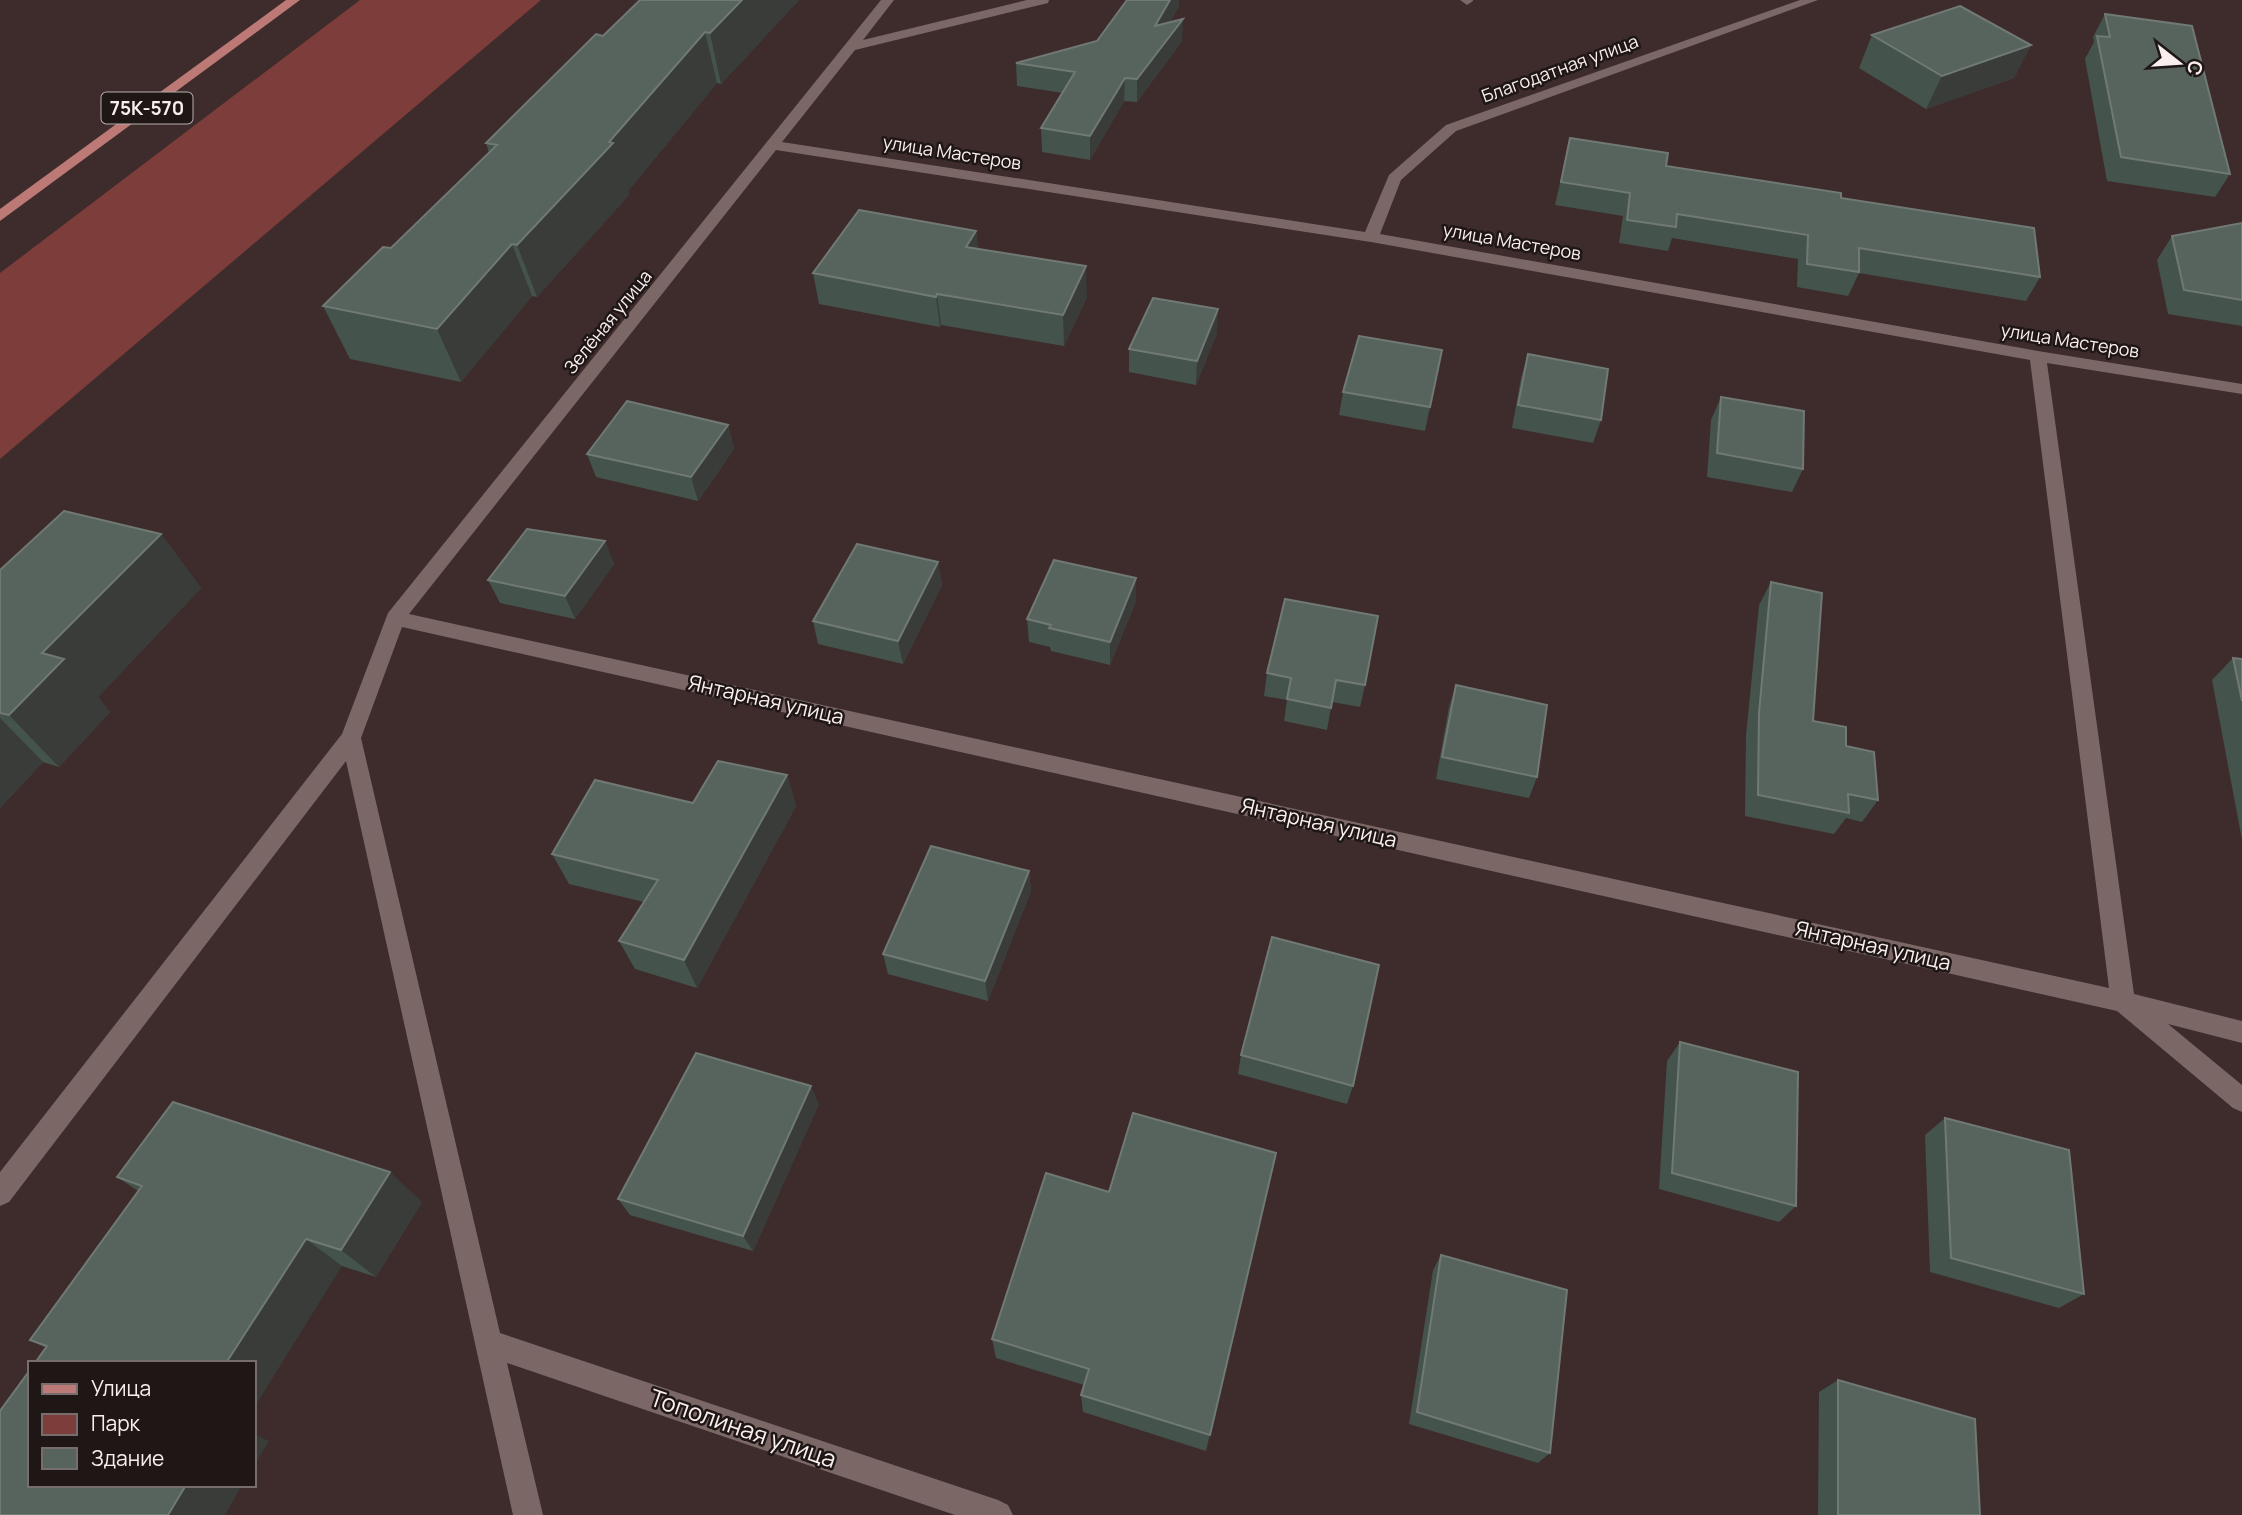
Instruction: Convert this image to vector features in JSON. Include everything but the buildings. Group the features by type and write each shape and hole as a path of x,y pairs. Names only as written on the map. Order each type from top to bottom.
{"main road":[{"name":"75К-570","path":"0,216 294,0"}],"street":[{"name":"Зелёная улица","path":"0,1193 351,738 395,618 774,145 847,48 888,0"},
{"path":"847,48 1043,0"},
{"name":"Благодатная улица","path":"1371,237 1394,178 1451,128 1812,0"},
{"name":"улица Мастеров","path":"774,145 1371,237 2038,356 2242,388"},
{"path":"2038,356 2123,1002 2242,1100"},
{"name":"Янтарная улица","path":"395,618 2123,1002 2242,1032"},
{"path":"351,738 528,1515"},
{"name":"Тополиная улица","path":"488,1343 998,1515"}],"green space":[{"path":"360,0 541,0 0,459 0,273"}]}
